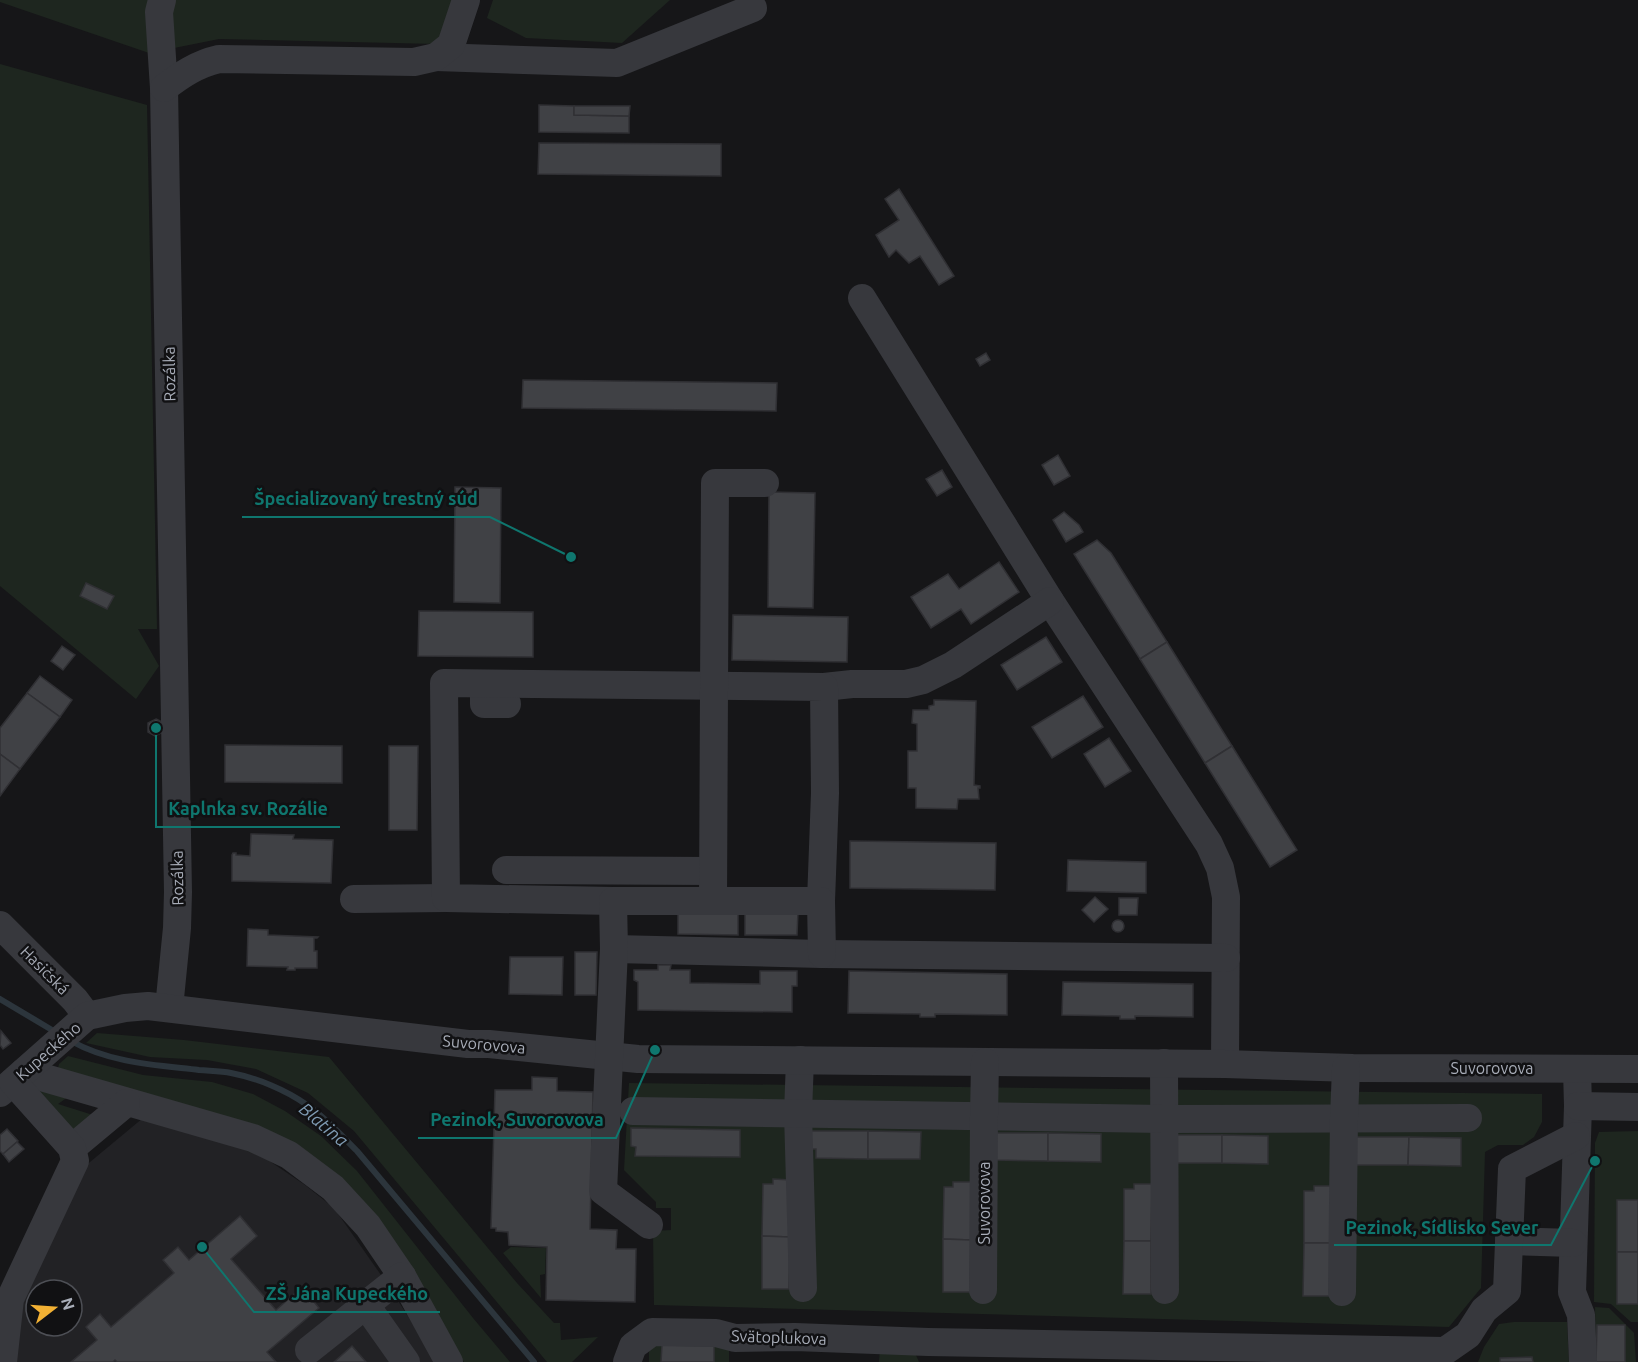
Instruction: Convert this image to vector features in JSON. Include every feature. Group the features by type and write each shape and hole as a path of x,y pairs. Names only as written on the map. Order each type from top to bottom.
{"street":[{"name":"Rozálka","path":"162,0 159,12 164,88 178,892 169,1008"},
{"path":"436,57 451,45 466,0"},
{"path":"164,88 187,71 219,59 414,62 436,57 617,63 753,8"},
{"path":"862,298 1050,601 1209,844 1220,868 1226,897 1224,1064"},
{"path":"713,901 715,483 765,483"},
{"path":"446,898 444,683 824,687 852,684 906,684 923,680 953,664 1050,601"},
{"path":"484,684 484,704 507,704"},
{"path":"822,954 824,687"},
{"path":"506,870 713,872"},
{"path":"354,899 821,901"},
{"path":"614,901 610,1055 603,1191 649,1225"},
{"name":"Hasičská","path":"0,925 75,1000 81,1022"},
{"path":"614,949 822,954 1226,958"},
{"name":"Kupeckého","path":"12,1082 81,1022 125,1008 148,1006 169,1008"},
{"name":"Suvorovova","path":"169,1008 468,1044 489,1044 638,1059 1638,1070"},
{"path":"800,1060 798,1113 803,1288"},
{"name":"Suvorovova","path":"983,1290 986,1062"},
{"path":"1164,1063 1166,1290"},
{"path":"1342,1292 1346,1068"},
{"path":"1577,1069 1578,1106 1572,1292 1581,1315 1583,1362"},
{"path":"12,1082 126,1103 253,1138 290,1155 333,1188 368,1226 402,1276 449,1362"},
{"path":"3,1362 10,1299 75,1161 72,1148 12,1082"},
{"path":"72,1148 126,1103"},
{"path":"1578,1106 1638,1107"},
{"path":"633,1111 1164,1119 1468,1118"},
{"path":"1445,1356 1468,1335 1484,1310 1507,1291 1512,1169 1576,1136"},
{"path":"1509,1241 1573,1243"},
{"path":"309,1350 402,1276"},
{"path":"365,1304 406,1362"},
{"name":"Svätoplukova","path":"627,1362 633,1346 652,1332 716,1333 735,1338 795,1337 927,1352 1445,1356"}],"shaded area":[{"path":"0,0 452,0 437,44 219,39 149,53 0,2"},
{"path":"493,0 670,0 622,43 526,38 487,18"},
{"path":"0,64 147,105 157,629 138,629 159,666 136,699 0,586"},
{"path":"97,1033 184,1040 329,1057 517,1283 554,1323 560,1323 561,1340 598,1337 572,1362 547,1362 354,1131 308,1093 256,1069 207,1060 150,1057 86,1043"},
{"path":"68,1056 143,1075 212,1082 253,1094 285,1111 321,1136 357,1171 510,1362 464,1362 355,1198 58,1068"},
{"path":"629,1083 1542,1094 1542,1122 1534,1137 1523,1145 1498,1145 1485,1152 1481,1288 1449,1327 654,1305 653,1231 671,1230 671,1208 656,1208 656,1202 624,1170"},
{"path":"43,1084 72,1094 58,1104 93,1115 77,1135 32,1092"},
{"path":"143,1118 215,1138 262,1156 334,1208 388,1285 437,1362 10,1362 13,1302 24,1281 24,1338 84,1338 84,1278 26,1278 84,1167"},
{"path":"1638,1131 1638,1322 1631,1322 1611,1304 1594,1302 1595,1143 1599,1132"},
{"path":"511,1247 546,1248 545,1274 540,1275 541,1298 503,1253"},
{"path":"1595,1307 1609,1308 1634,1333 1636,1362 1596,1362"},
{"path":"1567,1322 1569,1362 1532,1362 1532,1357 1500,1362 1478,1362 1484,1347 1499,1324"},
{"path":"649,1341 729,1345 729,1362 649,1362"},
{"path":"880,1348 915,1353 919,1362 879,1362"}],"building":[{"path":"539,105 574,106 574,115 629,116 629,133 539,132"},
{"path":"574,106 630,106 629,116 574,115"},
{"path":"539,143 721,144 721,176 538,174"},
{"path":"899,189 954,276 939,285 920,256 909,263 896,250 889,257 876,235 899,220 885,199"},
{"path":"986,353 990,360 980,366 976,359"},
{"path":"523,380 777,383 776,411 522,408"},
{"path":"1058,455 1070,476 1054,485 1042,465"},
{"path":"942,470 952,487 937,496 926,479"},
{"path":"455,487 501,488 500,603 454,602"},
{"path":"769,492 815,493 813,608 768,607"},
{"path":"1064,512 1079,525 1083,532 1066,542 1053,520"},
{"path":"1097,540 1111,553 1167,642 1140,659 1074,554"},
{"path":"999,562 1019,592 971,624 961,609 931,628 911,597 948,574 959,589"},
{"path":"86,583 114,596 107,609 80,596"},
{"path":"419,611 533,612 533,657 418,656"},
{"path":"733,615 848,617 847,662 732,660"},
{"path":"1046,637 1062,662 1017,690 1001,665"},
{"path":"1167,642 1232,746 1205,763 1140,659"},
{"path":"62,646 75,655 63,670 51,661"},
{"path":"40,676 72,700 60,717 27,693"},
{"path":"27,693 60,717 20,769 0,754 0,728"},
{"path":"1083,696 1103,727 1052,758 1032,727"},
{"path":"934,700 976,701 974,785 980,786 978,788 979,799 958,799 957,809 916,808 916,788 908,788 908,751 917,751 917,724 912,723 913,710 929,710 929,706 934,705"},
{"path":"156,719 164,723 163,732 155,736 148,732 148,723"},
{"path":"1109,738 1131,771 1105,787 1084,754"},
{"path":"225,745 342,746 342,783 225,782"},
{"path":"389,746 418,746 417,830 389,830"},
{"path":"1232,746 1297,850 1270,867 1205,763"},
{"path":"0,754 20,769 0,796"},
{"path":"251,834 294,835 293,839 333,840 331,883 232,881 232,855 236,853 236,855 250,856"},
{"path":"850,841 996,843 995,890 850,888"},
{"path":"1068,860 1146,862 1146,893 1067,891"},
{"path":"1095,897 1108,909 1094,922 1082,910"},
{"path":"1119,898 1138,898 1137,915 1119,915"},
{"path":"678,911 738,912 738,935 678,934"},
{"path":"745,912 798,912 797,935 745,935"},
{"path":"1118,920 1124,926 1118,932 1112,926"},
{"path":"248,929 268,930 268,935 318,937 314,938 317,968 287,970 288,967 247,966"},
{"path":"575,952 597,952 596,995 575,995"},
{"path":"510,957 563,957 562,995 509,994"},
{"path":"658,965 671,965 670,970 690,970 690,983 760,984 760,971 797,971 797,986 792,986 792,1012 638,1010 638,982 634,980 634,970 658,970"},
{"path":"849,971 1007,974 1007,1015 935,1014 935,1017 920,1017 920,1014 848,1013"},
{"path":"1063,982 1193,984 1193,1017 1135,1016 1135,1019 1120,1019 1120,1016 1062,1015"},
{"path":"1,1031 11,1043 3,1049 0,1045"},
{"path":"532,1077 557,1078 557,1091 593,1092 590,1229 617,1230 616,1249 636,1249 635,1302 546,1300 547,1247 509,1245 508,1232 491,1228 495,1090 532,1090"},
{"path":"631,1128 740,1130 740,1157 635,1156 636,1147 631,1146"},
{"path":"7,1129 18,1141 3,1154 0,1151 0,1135"},
{"path":"811,1131 868,1131 868,1159 816,1158 816,1149 810,1149"},
{"path":"868,1131 921,1132 920,1159 868,1159"},
{"path":"991,1133 1048,1133 1048,1161 996,1160"},
{"path":"1048,1133 1101,1134 1101,1162 1048,1161"},
{"path":"1177,1135 1222,1135 1222,1163 1176,1163"},
{"path":"1222,1135 1268,1136 1268,1164 1222,1163"},
{"path":"1351,1137 1409,1137 1408,1165 1356,1165"},
{"path":"1409,1137 1461,1138 1461,1166 1408,1165"},
{"path":"17,1142 24,1149 9,1162 3,1154"},
{"path":"773,1179 791,1180 790,1237 762,1236 763,1184 773,1184"},
{"path":"953,1182 972,1182 971,1240 943,1239 944,1187 953,1187"},
{"path":"1134,1184 1152,1184 1151,1241 1124,1241 1124,1189 1134,1189"},
{"path":"1314,1186 1332,1186 1331,1243 1304,1243 1304,1191 1314,1191"},
{"path":"1617,1200 1638,1200 1638,1252 1617,1252"},
{"path":"240,1216 257,1236 231,1259 276,1310 302,1287 319,1308 267,1352 276,1362 117,1362 115,1360 113,1362 71,1362 97,1340 86,1327 100,1314 111,1327 174,1273 163,1260 178,1247 189,1260"},
{"path":"762,1236 790,1237 789,1289 762,1289"},
{"path":"943,1239 971,1240 970,1292 943,1292"},
{"path":"1124,1241 1151,1241 1151,1294 1123,1294"},
{"path":"1304,1243 1331,1243 1331,1296 1303,1296"},
{"path":"1617,1252 1638,1252 1638,1304 1617,1304"},
{"path":"1597,1325 1625,1325 1625,1362 1596,1362"},
{"path":"662,1345 714,1346 714,1362 661,1362"},
{"path":"352,1346 366,1362 334,1362"},
{"path":"1532,1357 1533,1362 1500,1362 1500,1358"}],"waterway":[{"name":"Blatina","path":"0,999 57,1033"},
{"name":"Blatina","path":"71,1041 117,1059 241,1075 281,1090 307,1105 357,1151 534,1362"}],"place":[{"name":"Špecializovaný trestný súd","path":"571,557"},
{"name":"Kaplnka sv. Rozálie","path":"156,728"},
{"name":"Pezinok, Suvorovova","path":"655,1050"},
{"name":"Pezinok, Sídlisko Sever","path":"1595,1161"},
{"name":"ZŠ Jána Kupeckého","path":"202,1247"}]}
